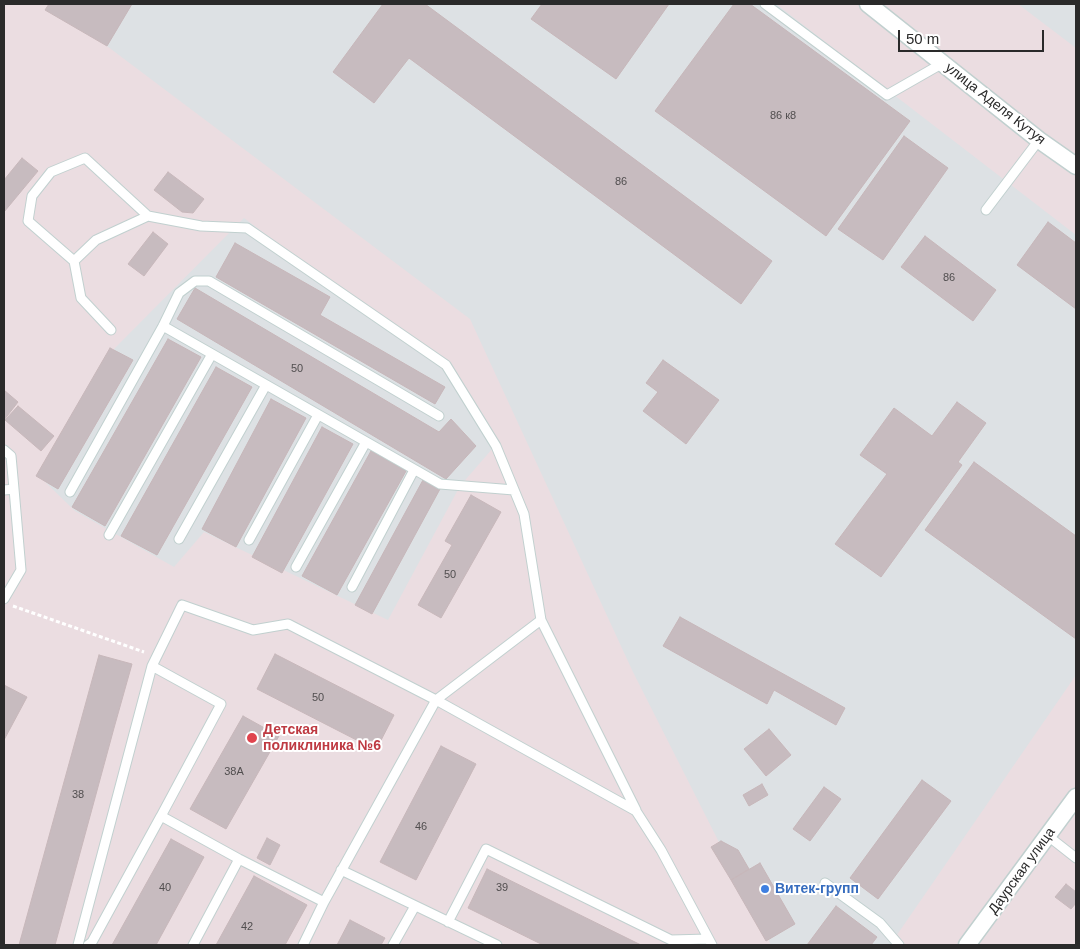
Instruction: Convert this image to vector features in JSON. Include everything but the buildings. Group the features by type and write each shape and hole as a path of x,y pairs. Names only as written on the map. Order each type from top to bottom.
{"street":[{"name":"улица Аделя Кутуя","path":"868,4 1040,140 1075,161"},
{"name":"Даурская улица","path":"967,945 1076,797"}],"lane":[{"path":"765,4 886,94 943,63"},
{"path":"986,210 1040,140"},
{"path":"111,330 81,298 74,261 28,221 32,196 51,172 84,158 148,216 201,226 247,228 446,365 496,446 524,514 541,620 636,811 661,850 710,942"},
{"path":"74,261 96,240 148,216"},
{"path":"70,492 179,294 194,281 209,281 439,416"},
{"path":"163,326 440,484 514,490"},
{"path":"109,535 212,354"},
{"path":"179,539 266,385"},
{"path":"249,540 318,414"},
{"path":"296,567 366,442"},
{"path":"4,450 11,456 21,570 4,599"},
{"path":"352,586 414,470"},
{"path":"4,490 14,489"},
{"path":"78,945 152,666 182,605 253,630 288,624 436,700 636,811"},
{"path":"303,945 341,870 436,700 541,620"},
{"path":"88,945 92,942 221,704 152,666"},
{"path":"161,816 239,859 324,902"},
{"path":"1048,836 1076,858"},
{"path":"448,922 486,848 671,940 710,942"},
{"path":"193,945 239,859"},
{"path":"341,870 497,945"},
{"path":"825,884 880,924 899,945"},
{"path":"393,945 414,906"}],"path":[{"path":"13,606 157,656"}],"shaded area":[{"path":"51,4 776,4 1076,235 1076,675 890,945 771,945 633,672 470,319"},
{"path":"1018,4 1076,4 1076,48"},
{"path":"244,218 460,382 493,448 460,486 388,620 204,532 174,567 75,511 39,476 115,348"}],"place":[{"name":"Детская поликлиника №6","path":"252,738"},
{"name":"Витек-групп","path":"765,889"}]}
